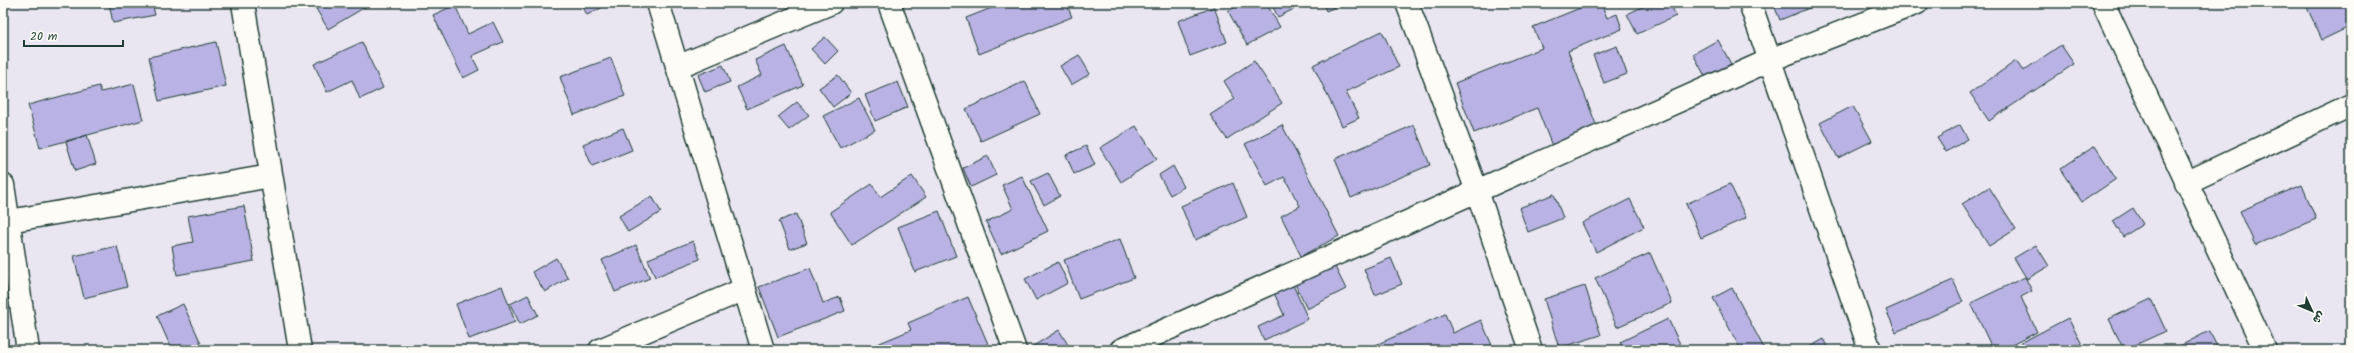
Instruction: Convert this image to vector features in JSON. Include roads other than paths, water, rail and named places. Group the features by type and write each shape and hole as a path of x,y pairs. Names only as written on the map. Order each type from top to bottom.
{"street":[{"path":"243,3 300,350"},
{"path":"658,3 744,289 764,350"},
{"path":"678,67 831,3"},
{"path":"890,3 1015,350"},
{"path":"1407,3 1477,191 1531,350"},
{"path":"1750,3 1870,350"},
{"path":"1120,350 1770,60 1917,3"},
{"path":"2103,3 2265,350"},
{"path":"2186,183 2351,105"},
{"path":"6,221 271,176"},
{"path":"3,185 6,221 28,350"},
{"path":"600,350 744,289"}]}
